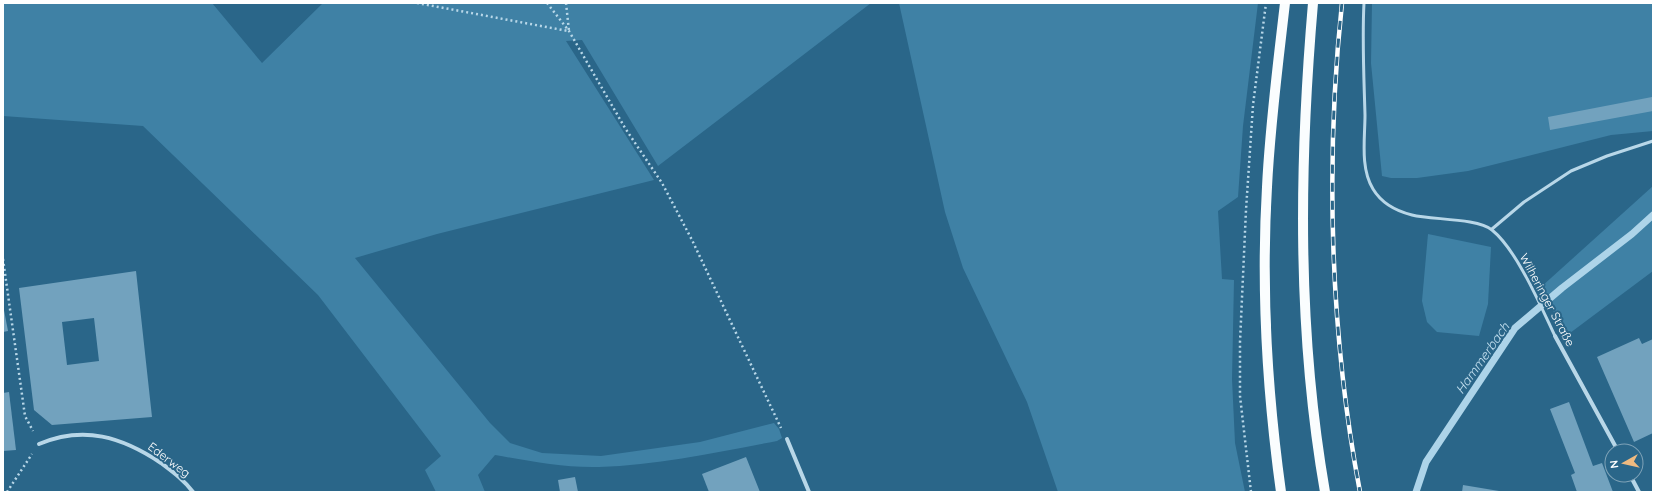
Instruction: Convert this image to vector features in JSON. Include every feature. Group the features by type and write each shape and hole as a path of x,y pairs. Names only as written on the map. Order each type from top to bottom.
{"main road":[{"path":"1281,492 1274,443 1267,348 1265,241 1270,140 1285,3"},
{"path":"1313,3 1304,147 1304,254 1307,339 1317,446 1325,492"}],"street":[{"name":"Wilheringer Straße","path":"1555,336 1614,443"},
{"name":"Ederweg","path":"39,444 57,436 83,434 111,438 142,451 175,473 193,492"},
{"path":"787,439 809,492"},
{"path":"1634,483 1639,492"}],"lane":[{"path":"1364,3 1365,150 1368,178 1372,188 1385,203 1401,212 1418,216 1472,223 1492,229 1524,202 1570,171 1607,156 1653,141"},
{"name":"Wilheringer Straße","path":"1492,229 1509,249 1528,282 1555,336"}],"path":[{"path":"417,3 569,31"},
{"path":"548,3 569,31 625,128 662,183 692,240 787,439"},
{"path":"566,3 569,31"},
{"path":"3,259 25,416 39,444 7,492"}],"shaded area":[{"path":"3,3 212,3 262,63 323,3 871,3 658,166 582,40 566,41 654,180 437,234 355,258 490,423 510,443 542,453 601,456 700,442 774,423 779,429 782,438 777,441 688,457 621,466 586,467 547,464 495,455 478,475 485,492 436,492 425,470 441,456 318,295 143,126 3,116"},
{"path":"899,3 1258,3 1243,126 1238,197 1218,211 1222,279 1234,280 1232,379 1235,443 1245,492 1058,492 1027,402 963,268 945,212"},
{"path":"1372,3 1653,3 1653,131 1611,135 1468,171 1417,178 1391,178 1382,176 1371,63"},
{"path":"1653,186 1653,271 1566,336 1541,287"},
{"path":"1428,234 1491,247 1488,304 1479,336 1437,332 1427,322 1422,301"}],"building":[{"path":"1652,97 1653,111 1550,130 1548,117"},
{"path":"136,271 152,417 52,425 34,410 19,288","holes":["94,318 99,361 67,365 62,322"]},
{"path":"3,305 8,331 3,332"},
{"path":"1639,338 1642,344 1653,339 1653,433 1634,442 1597,357"},
{"path":"9,392 16,450 3,451 3,393"},
{"path":"1569,402 1593,466 1602,463 1604,468 1604,483 1610,483 1613,492 1577,492 1571,475 1575,473 1550,409"},
{"path":"746,457 760,492 709,492 702,474"},
{"path":"575,477 578,492 560,492 558,480"},
{"path":"1463,485 1499,491 1499,492 1462,492"}],"waterway":[{"name":"Hammerbach","path":"1416,492 1426,462 1515,328 1562,288 1632,234 1653,215"}],"railway":[{"path":"1342,3 1333,124 1333,248 1342,372 1360,492"}]}
